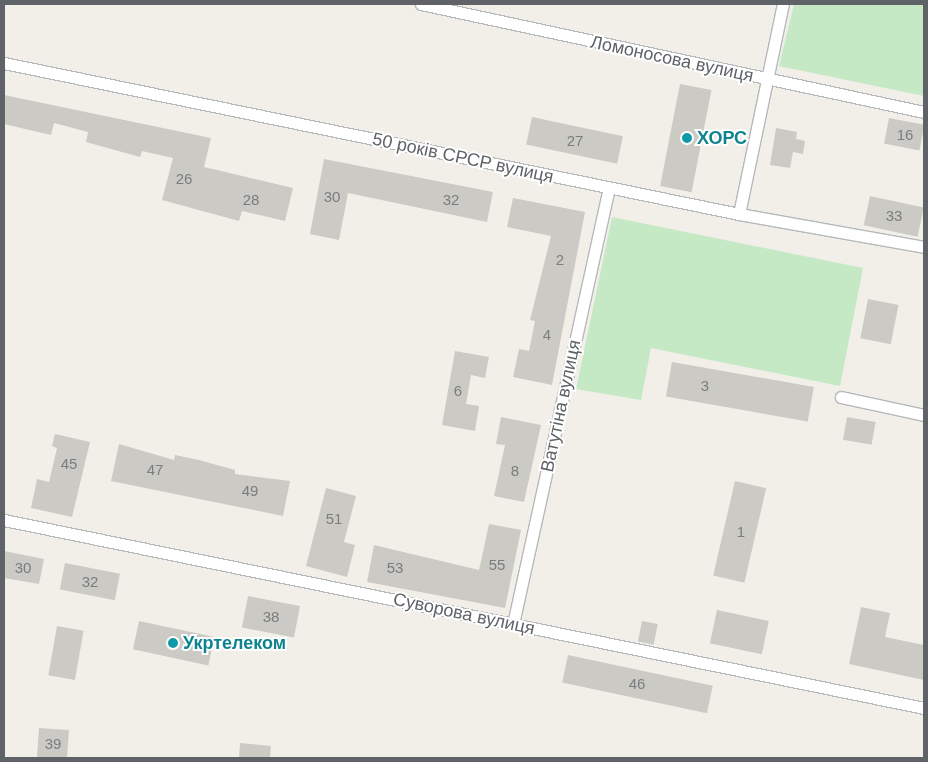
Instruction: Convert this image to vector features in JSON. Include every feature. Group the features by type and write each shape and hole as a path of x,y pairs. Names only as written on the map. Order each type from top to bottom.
{"street":[{"name":"Ломоносова вулиця","path":"421,4 767,80 924,112"},
{"path":"738,214 783,4"},
{"name":"50 років СРСР вулиця","path":"4,63 738,214 924,247"},
{"name":"Ватутіна вулиця","path":"513,624 609,188"},
{"path":"841,397 924,414"},
{"name":"Суворова вулиця","path":"4,520 924,708"}],"green space":[{"path":"794,4 924,4 924,96 779,66"},
{"path":"612,217 863,268 840,386 651,348 641,400 576,389"}],"building":[{"name":"ХОРС","path":"680,84 711,90 692,192 660,186"},
{"path":"4,95 211,138 204,167 293,188 285,221 242,211 239,221 162,200 173,158 142,151 140,157 86,142 88,132 54,123 51,135 4,124"},
{"path":"532,117 623,136 617,164 526,144"},
{"path":"889,118 924,125 919,150 884,144"},
{"path":"776,128 797,132 796,139 805,141 803,154 793,152 790,168 770,165"},
{"path":"324,159 493,192 487,222 348,193 339,240 310,234"},
{"path":"870,196 924,207 918,237 864,225"},
{"path":"513,198 585,212 552,385 513,377 519,349 529,351 535,321 530,320 551,236 507,227"},
{"path":"868,299 898,305 891,344 860,338"},
{"path":"455,351 489,357 485,378 471,375 466,404 479,406 475,431 442,425"},
{"path":"672,362 814,387 808,421 666,396"},
{"path":"501,417 541,425 524,502 494,496 505,445 496,444"},
{"path":"847,417 876,422 872,445 843,440"},
{"path":"55,434 90,442 72,517 31,508 37,479 49,482 57,448 52,446"},
{"path":"119,444 174,460 175,455 199,460 235,470 235,474 290,481 283,516 111,481"},
{"path":"735,481 766,488 744,583 713,576"},
{"path":"326,488 356,496 344,542 355,545 347,577 306,566"},
{"path":"489,524 521,530 505,608 367,582 374,545 479,570"},
{"path":"4,551 44,559 39,584 4,578"},
{"path":"65,563 120,574 115,600 60,590"},
{"path":"248,596 300,606 294,638 242,627"},
{"path":"861,607 890,613 885,637 924,645 924,680 849,664"},
{"path":"717,610 769,621 762,654 710,643"},
{"name":"Укртелеком","path":"139,621 214,637 208,665 133,649"},
{"path":"642,621 658,624 654,645 638,642"},
{"path":"57,626 84,631 75,680 48,675"},
{"path":"568,655 713,686 707,713 562,682"},
{"path":"39,728 69,730 67,758 37,758"},
{"path":"240,743 271,746 270,758 239,758"}],"place":[{"name":"ХОРС","path":"687,138"},
{"name":"Укртелеком","path":"173,643"}]}
